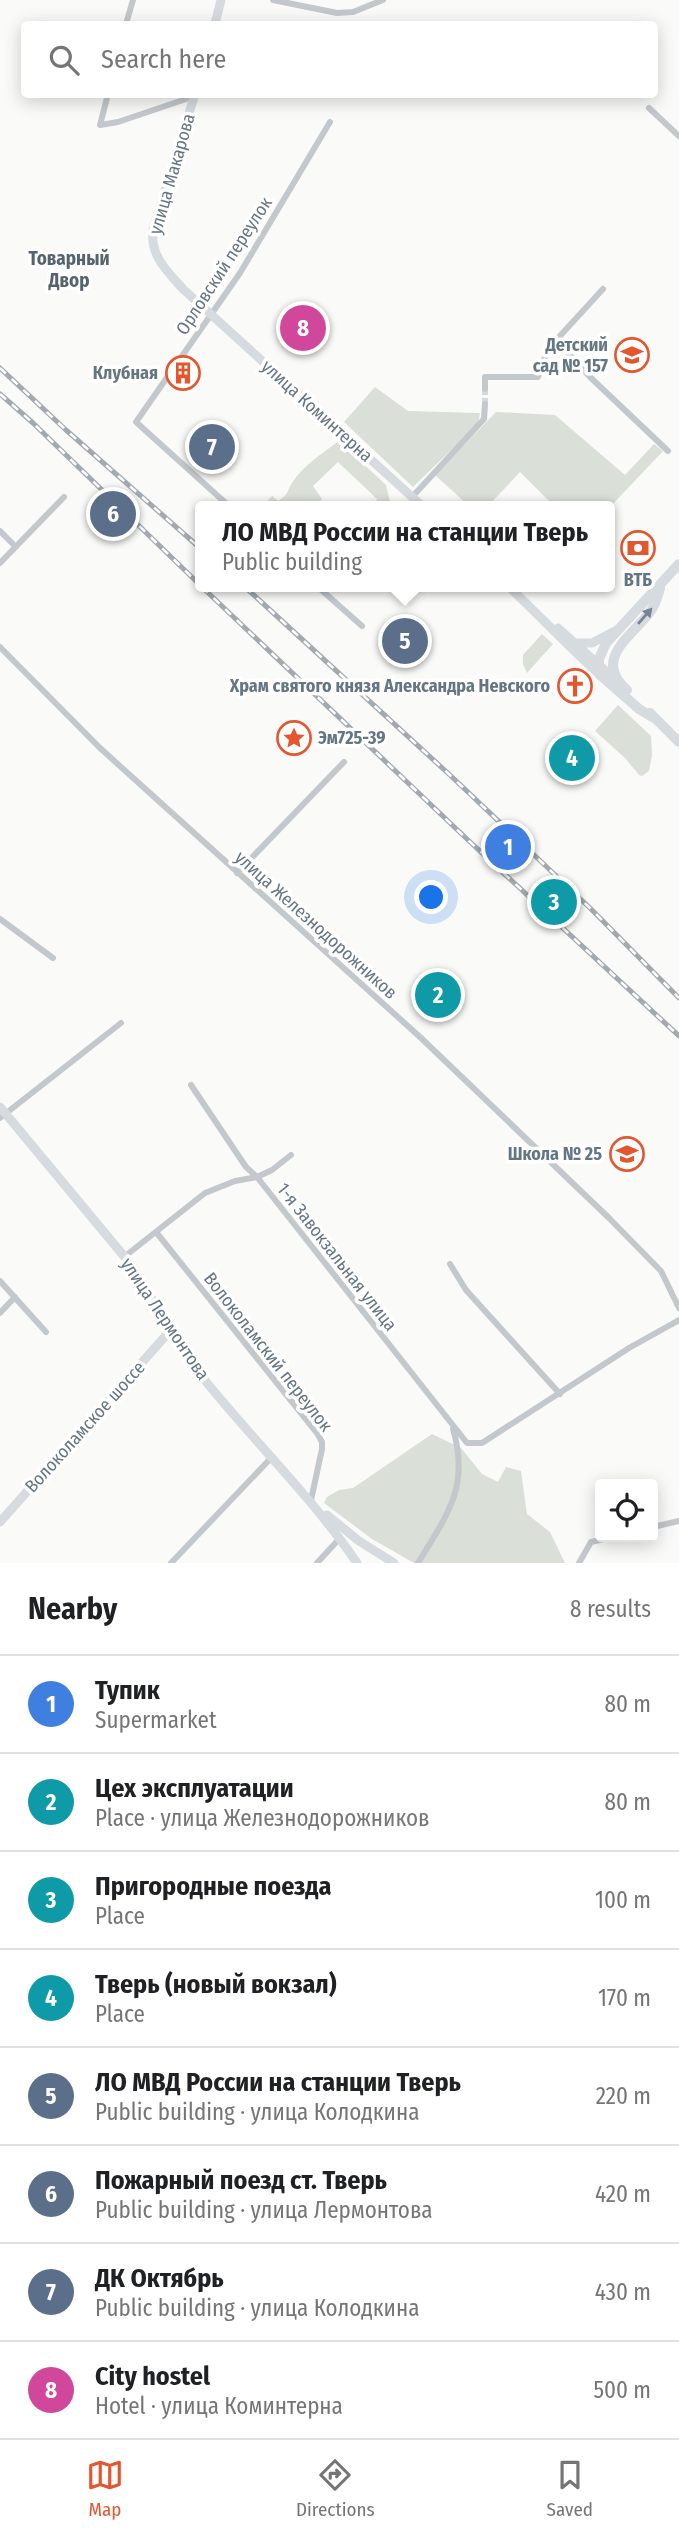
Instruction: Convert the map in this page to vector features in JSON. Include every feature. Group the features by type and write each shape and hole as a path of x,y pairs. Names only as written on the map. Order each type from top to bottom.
{"main road":[{"path":"216,21 221,0"},
{"name":"улица Макарова","path":"194,98 153,230 152,242 160,263 183,289 212,315"},
{"name":"улица Коминтерна","path":"212,315 416,501"},
{"path":"597,663 606,643 679,564"},
{"path":"597,663 618,646 653,608 663,581"},
{"path":"514,592 551,630 597,663 679,742"},
{"path":"575,647 592,643 620,628"},
{"path":"618,646 614,662 618,682"},
{"path":"575,647 597,663 639,709 654,718"},
{"name":"улица Лермонтова","path":"2,1113 124,1257 149,1292 169,1332 191,1363 303,1493 357,1563"},
{"name":"Волоколамское шоссе","path":"0,1522 169,1332"},
{"path":"303,1493 343,1528 394,1563"}],"street":[{"path":"128,21 133,0"},
{"path":"273,0 337,13 353,12 383,0"},
{"path":"313,9 316,0"},
{"path":"107,98 100,125 118,122 186,98"},
{"path":"649,108 679,136"},
{"name":"Орловский переулок","path":"223,501 135,422 240,273 330,122"},
{"path":"485,389 485,377 538,377 548,349 603,289"},
{"path":"557,341 590,377 668,451"},
{"path":"412,497 484,419 485,404"},
{"path":"0,563 64,497"},
{"path":"0,531 16,547"},
{"path":"324,592 362,626"},
{"name":"улица Железнодорожников","path":"0,647 100,748 420,1037 646,1253 670,1286 679,1308"},
{"path":"237,873 344,762"},
{"path":"0,919 53,958"},
{"path":"2,1113 121,1023"},
{"name":"1-я Завокзальная улица","path":"191,1085 233,1148 467,1443 482,1443 560,1394"},
{"path":"124,1257 205,1194 235,1181 257,1177 272,1170 291,1155"},
{"name":"Волоколамский переулок","path":"156,1232 317,1433 322,1448 311,1500"},
{"path":"450,1264 467,1290 560,1394 629,1348 679,1320"},
{"path":"0,1281 46,1332"},
{"path":"0,1313 15,1297"},
{"path":"418,1563 453,1503 459,1479 459,1450 452,1426"},
{"path":"172,1563 271,1458"},
{"path":"658,1526 679,1521"},
{"path":"317,1563 340,1538"},
{"path":"579,1563 591,1542 595,1541"}],"shaded area":[{"path":"375,387 408,411 480,413 478,424 413,487 344,422"},
{"path":"496,412 555,415 625,475 654,444 663,451 615,502 549,501 520,472 493,501 464,501 435,475"},
{"path":"339,441 386,485 390,501 376,501 338,462 313,486 322,499 320,501 278,501 314,459"},
{"path":"542,634 553,644 527,673 523,655"},
{"path":"618,705 651,736 649,771 642,776 595,731"},
{"path":"432,1434 461,1448 482,1474 498,1482 506,1467 521,1471 527,1514 550,1532 565,1563 414,1563 372,1539 324,1503 327,1497 339,1490 353,1488"}],"tunnel":[{"path":"485,389 485,404"}],"railway":[{"path":"0,368 195,544"},
{"path":"0,394 195,580"},
{"path":"207,592 679,1036"},
{"path":"250,592 451,776 592,910 679,998"}],"place":[{"name":"City hostel","path":"303,328"},
{"name":"Детский сад № 157","path":"632,355"},
{"name":"Клубная","path":"183,373"},
{"name":"ДК Октябрь","path":"212,447"},
{"name":"Пожарный поезд ст. Тверь","path":"113,514"},
{"name":"ВТБ","path":"638,548"},
{"name":"ЛО МВД России на станции Тверь","path":"405,641"},
{"name":"Храм святого князя Александра Невского","path":"575,686"},
{"name":"Эм725-39","path":"294,738"},
{"name":"Тверь (новый вокзал)","path":"572,758"},
{"name":"Тупик","path":"508,847"},
{"name":"Пригородные поезда","path":"554,902"},
{"name":"Цех эксплуатации","path":"438,995"},
{"name":"Школа № 25","path":"627,1154"}],"district":[{"name":"Товарный Двор","path":"69,269"}]}
